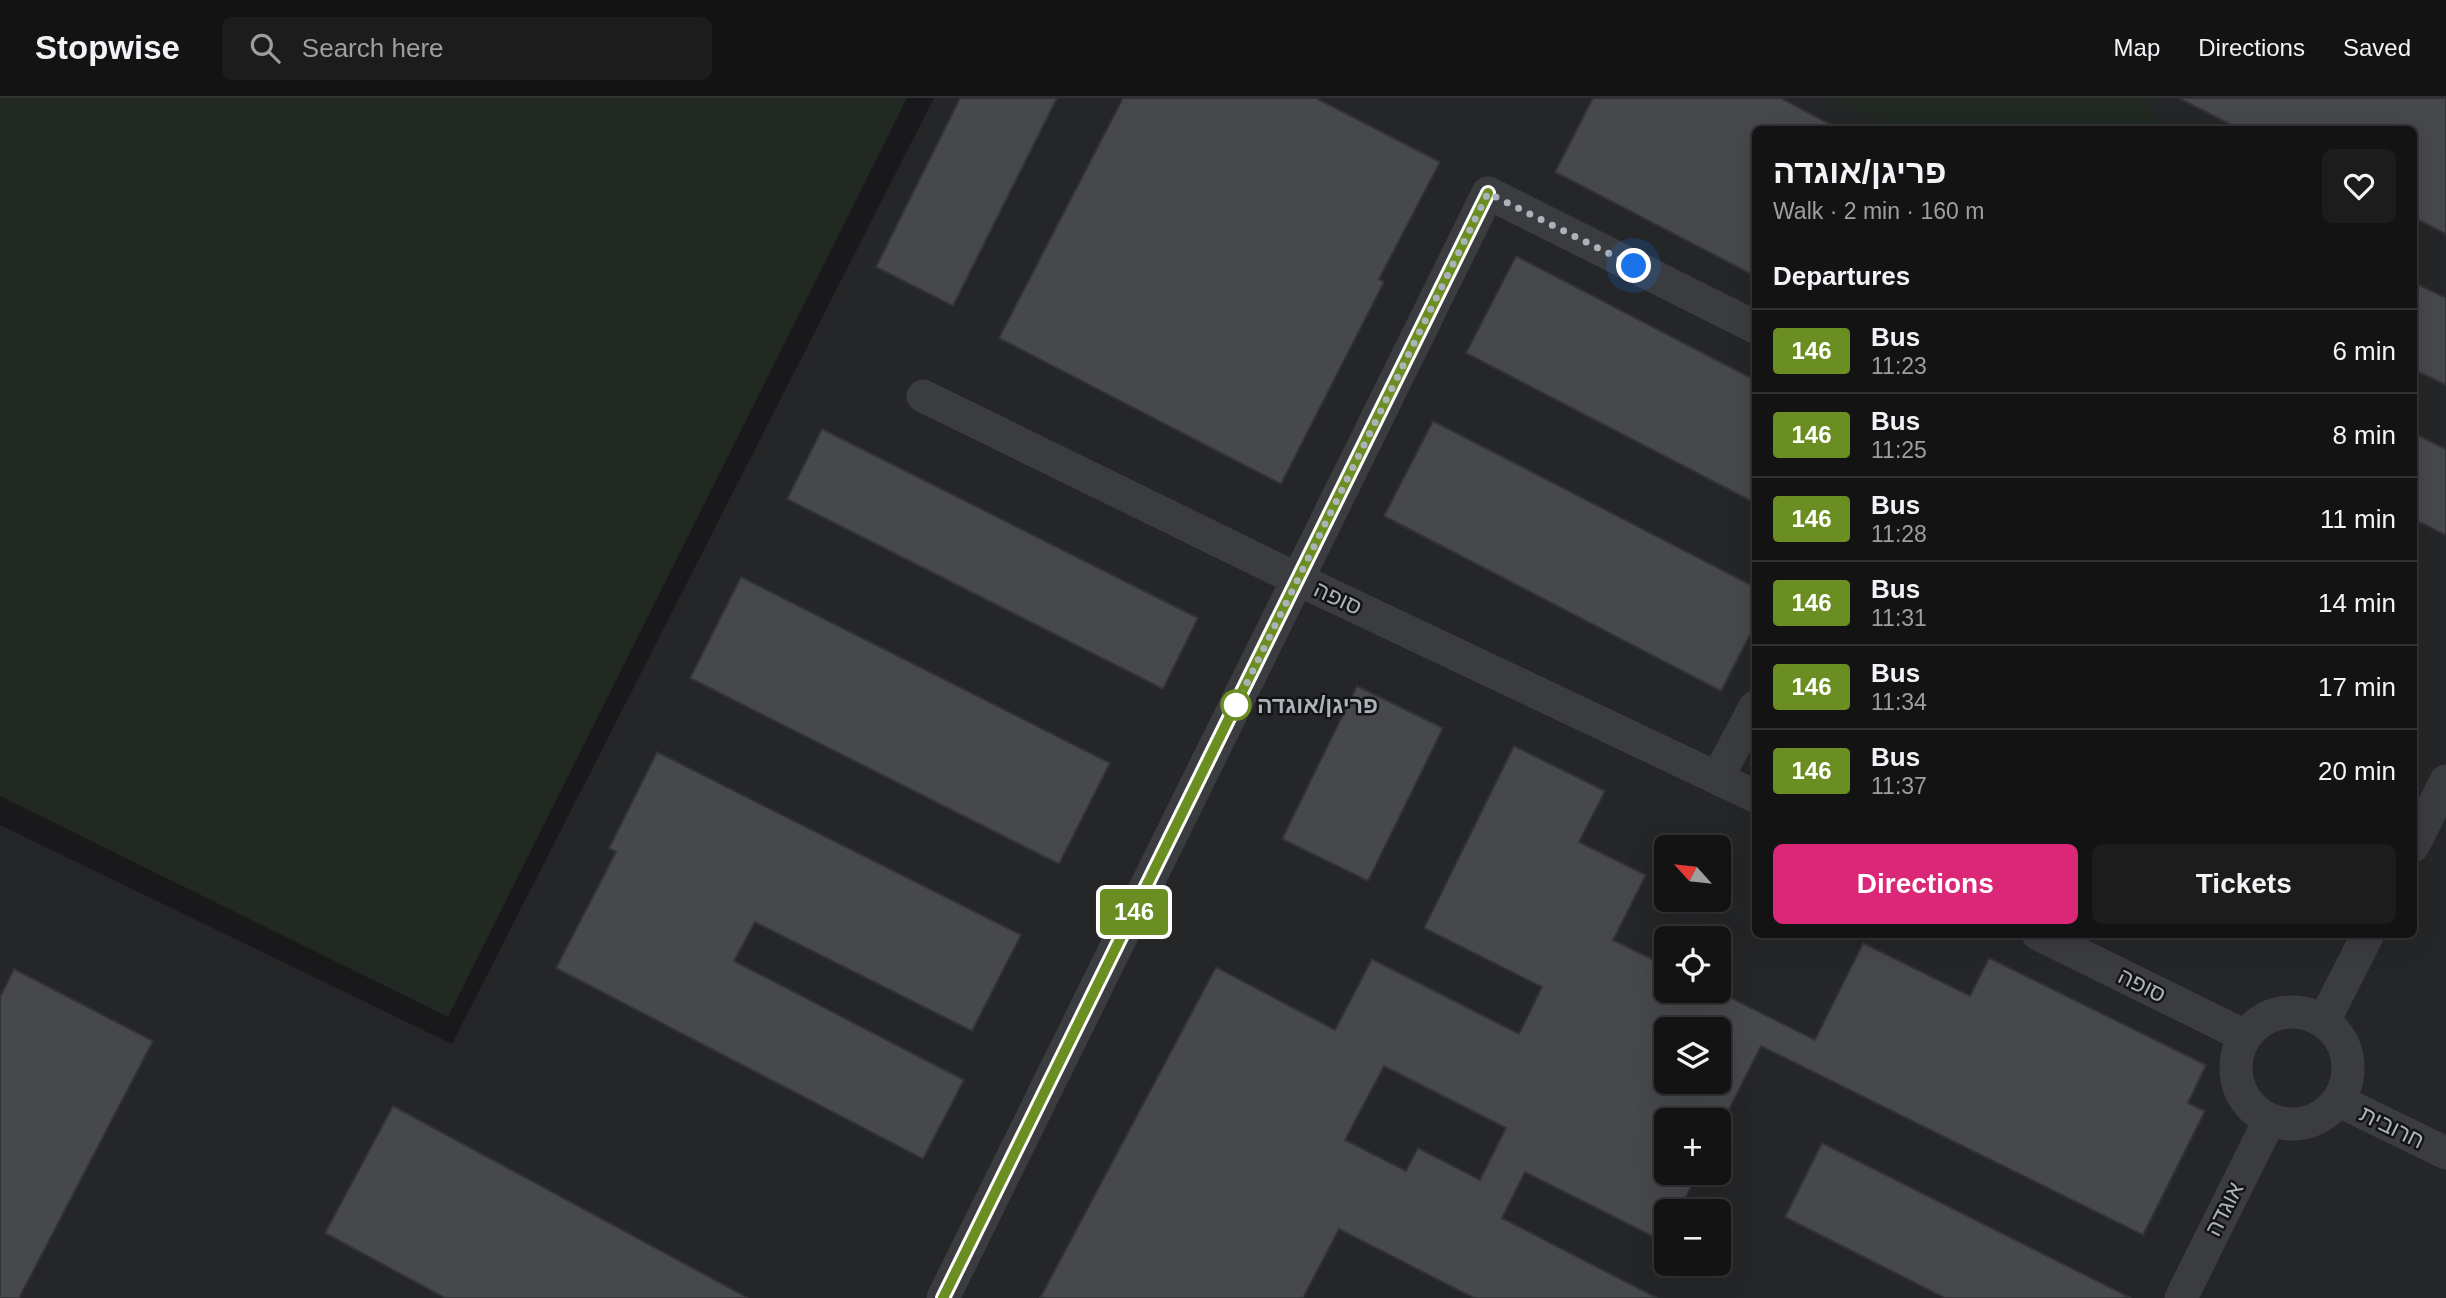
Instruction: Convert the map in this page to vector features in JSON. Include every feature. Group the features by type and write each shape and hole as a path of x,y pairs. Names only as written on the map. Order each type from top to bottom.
{"street":[{"path":"943,1298 1488,193 1752,325"},
{"name":"סופה","path":"923,396 1752,794"},
{"path":"1718,777 1752,713"},
{"path":"2417,838 2446,781"},
{"name":"סופה","path":"2046,938 2245,1036"},
{"path":"2324,1021 2366,938"},
{"path":"2291,1012 2308,1014 2324,1021 2337,1034 2346,1049 2349,1067 2346,1085 2339,1101 2325,1115 2308,1123 2288,1125 2269,1121 2255,1112 2244,1100 2237,1084 2235,1068 2238,1051 2245,1036 2258,1023 2273,1015 2291,1012"},
{"name":"חרובית","path":"2339,1101 2446,1153"},
{"name":"אוגדה","path":"2181,1298 2269,1121"}],"shaded area":[{"path":"0,98 907,98 448,1017 0,796"},
{"path":"934,98 2446,98 2446,1298 0,1298 0,825 452,1044"},
{"path":"1824,98 2149,98 2157,126 1887,126"}],"building":[{"path":"960,98 1057,98 953,306 876,267"},
{"path":"1123,98 1316,98 1440,162 1379,279 1384,282 1281,484 999,338"},
{"path":"1593,98 1781,98 1834,126 1752,126 1752,274 1555,172"},
{"path":"2179,98 2446,98 2446,234 2417,219 2417,126 2233,126"},
{"path":"1516,256 1752,378 1752,501 1466,353"},
{"path":"2417,284 2446,298 2446,385 2417,371"},
{"path":"1433,421 1752,585 1752,631 1721,691 1384,516"},
{"path":"822,429 1198,618 1163,689 787,499"},
{"path":"2417,435 2446,449 2446,535 2417,521"},
{"path":"741,577 1110,763 1059,864 690,678"},
{"path":"1357,686 1443,728 1368,881 1282,839"},
{"path":"1514,746 1605,791 1579,842 1646,875 1613,940 1654,960 1654,1003 1731,1003 1731,998 1815,1040 1863,943 1970,996 1989,958 2206,1065 2188,1103 2205,1111 2143,1235 1761,1046 1730,1108 1654,1108 1654,1185 1692,1185 1685,1199 1654,1199 1654,1237 1525,1172 1502,1218 1657,1298 1474,1298 1339,1229 1303,1298 1040,1298 1216,967 1335,1030 1372,959 1519,1034 1542,987 1424,928","holes":["1384,1066 1506,1128 1480,1180 1418,1148 1406,1171 1345,1140"]},
{"path":"657,752 1021,935 972,1031 755,922 734,961 964,1080 923,1159 556,968 616,852 609,848"},
{"path":"14,969 153,1041 19,1298 0,1298 0,997"},
{"path":"393,1106 748,1298 445,1298 325,1233"},
{"path":"1822,1143 2131,1298 1945,1298 1785,1217"}],"bus line":[{"name":"146","path":"943,1298 1488,193"}],"place":[{"name":"פריגן/אוגדה","path":"1236,705"}],"route":[{"path":"1236,705 1488,193 1634,266"}]}
